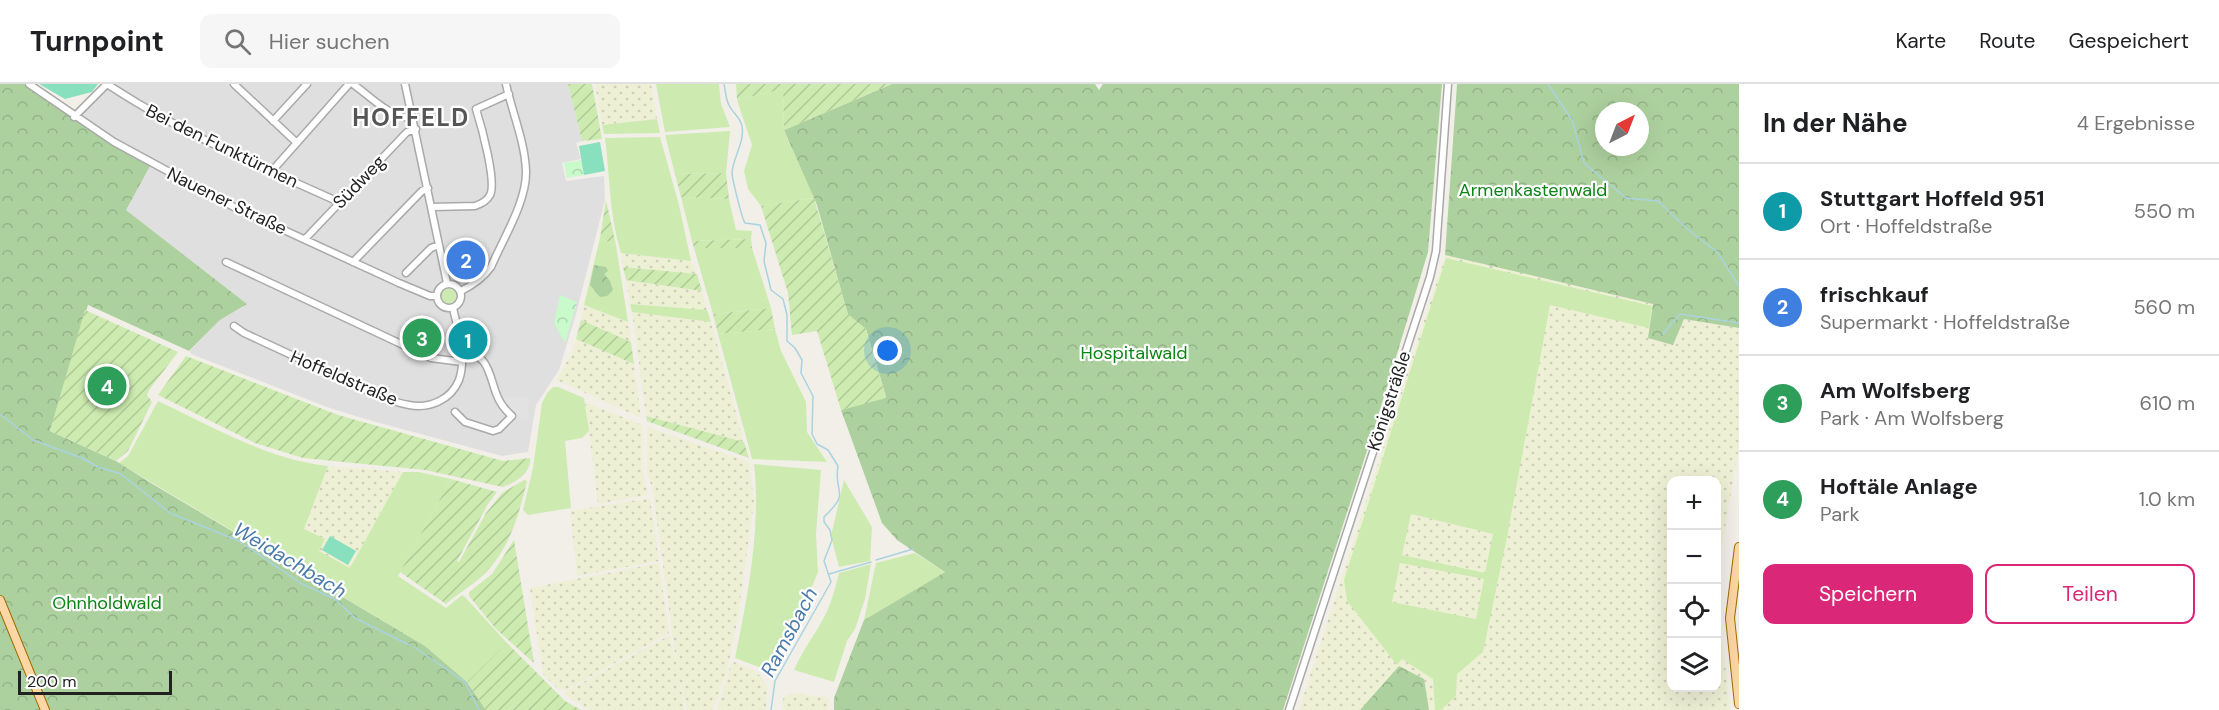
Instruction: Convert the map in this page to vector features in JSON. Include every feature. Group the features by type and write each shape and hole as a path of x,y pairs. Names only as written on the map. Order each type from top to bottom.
{"main road":[{"path":"1739,547 1730,618 1739,704"},
{"path":"0,600 45,710"}],"street":[{"name":"Nauener Straße","path":"29,84 72,115 151,163 234,207 430,296 437,296"},
{"path":"72,115 107,84"},
{"name":"Bei den Funktürmen","path":"107,84 218,148 339,202"},
{"path":"234,84 297,143"},
{"path":"273,121 307,84"},
{"path":"272,172 351,84 388,110 403,117 414,118"},
{"path":"405,84 447,283"},
{"path":"461,291 475,283 491,267 524,189 526,168 506,84"},
{"name":"Königsträßle","path":"1289,710 1430,277 1436,251 1448,84"},
{"path":"432,207 475,206 490,196 492,185 476,109 509,94"},
{"name":"Südweg","path":"305,239 407,132 416,129"},
{"path":"353,262 422,191 428,188"},
{"path":"406,273 431,248 439,244"},
{"path":"226,262 431,358 462,362"},
{"path":"447,283 455,285 461,291 461,299 453,308 440,304 437,296 439,288 447,283"},
{"name":"Hoffeldstraße","path":"234,326 244,333 383,398 410,405 431,404 448,396 459,380 462,353 453,308"},
{"path":"455,412 465,422 493,431 499,429 512,416 500,402 485,363 476,355 462,353"}],"shaded area":[{"path":"109,84 568,84 582,141 576,143 581,159 562,163 566,181 604,176 605,200 559,370 536,405 528,452 502,456 365,419 327,407 191,354 190,351 220,320 247,304 126,210 75,119"},
{"path":"502,397 528,398 529,420 520,421"}],"green space":[{"name":"Ohnholdwald","path":"0,84 24,84 150,166 126,210 247,304 220,320 189,351 88,305 50,431 116,461 425,646 467,682 486,710 0,710"},
{"path":"39,84 98,84 92,92 65,99"},
{"path":"568,84 592,84 602,139 582,141"},
{"path":"595,84 651,84 657,119 602,125"},
{"path":"656,84 719,84 721,104 730,127 665,132"},
{"path":"736,84 892,84 784,130 783,89 737,100"},
{"name":"Hospitalwald","path":"892,84 1095,84 1099,90 1103,84 1442,84 1428,252 1375,426 1283,710 834,710 834,698 864,620 945,572 897,540 882,523 841,410 886,397 866,329 848,315 817,205 784,130"},
{"name":"Armenkastenwald","path":"1457,84 1739,84 1739,328 1684,319 1673,345 1648,338 1653,304 1445,255"},
{"path":"783,89 784,130 814,198 761,206 748,189 744,171 752,145 737,100"},
{"path":"657,119 660,133 604,134 602,125"},
{"path":"730,131 726,173 675,174 665,135"},
{"path":"660,137 679,205 691,261 621,253 617,239 605,138"},
{"path":"600,142 605,171 584,175 579,146"},
{"path":"582,160 584,175 567,178 564,163"},
{"path":"726,173 729,199 681,197 675,174"},
{"path":"681,197 729,199 736,230 752,231 751,239 692,241"},
{"path":"814,198 848,314 866,329 886,398 841,410 817,331 792,335 788,293 761,206"},
{"path":"606,200 616,245 600,238"},
{"path":"600,238 616,245 628,322 584,305"},
{"path":"751,239 752,248 694,248 692,241"},
{"path":"694,248 752,248 771,308 713,314"},
{"path":"621,253 691,261 697,274 623,267"},
{"path":"1445,255 1653,304 1649,338 1673,345 1684,319 1739,328 1739,448 1721,550 1721,476 1667,476 1667,692 1721,692 1721,634 1730,710 1299,710"},
{"path":"1446,258 1652,306 1649,328 1550,305 1483,652 1457,674 1456,696 1441,710 1435,710 1433,679 1402,659 1397,665 1347,601 1344,580","holes":["1411,514 1493,534 1485,573 1402,555","1400,563 1484,579 1476,619 1392,602"]},
{"path":"594,265 606,267 608,271 604,274 613,290 607,296 600,297 590,285"},
{"path":"623,267 697,274 702,291 626,280"},
{"path":"626,280 702,291 707,310 630,304"},
{"path":"449,287 457,292 458,296 453,304 449,305 441,300 440,296 445,288"},
{"path":"560,295 577,302 565,343 554,323"},
{"path":"630,304 707,310 711,322 632,312"},
{"path":"584,305 628,322 631,342 581,320"},
{"path":"771,308 775,329 718,334 713,314"},
{"path":"85,310 178,352 149,390 147,395 152,402 128,451 116,461 50,431"},
{"path":"632,312 711,322 744,442 646,416"},
{"path":"581,320 631,342 634,364 576,339"},
{"path":"775,329 781,351 806,402 807,432 827,462 752,459 718,334"},
{"path":"576,339 634,364 641,418 557,380 573,350"},
{"path":"186,356 338,415 503,461 530,458 530,463 522,476 503,487 425,470 303,458 255,443 158,395"},
{"path":"553,387 584,398 589,431 582,438 565,441 571,508 528,515 523,510 533,468 542,403"},
{"path":"158,401 241,441 283,457 328,466 304,529 325,539 319,551 350,568 403,472 419,472 451,479 398,576 446,608 462,595 507,643 467,682 425,646 119,463 128,456"},
{"path":"585,402 642,425 642,469 648,495 598,504"},
{"path":"646,416 744,442 749,458 647,421"},
{"path":"647,427 749,462 754,502 738,617 728,667 713,710 687,710 679,679 685,710 588,710 563,693 670,635 677,667 652,487 647,473"},
{"path":"754,464 821,470 816,534 818,572 769,671 735,658 752,561 756,513"},
{"path":"328,466 403,472 350,568 319,551 304,529"},
{"path":"451,479 497,492 457,561 459,562 486,513 502,493 524,480 527,481 514,527 497,559 480,578 446,604 400,572"},
{"path":"844,480 872,527 870,561 839,567 831,536"},
{"path":"650,498 659,561 577,576 570,511"},
{"path":"330,536 356,551 348,565 322,550"},
{"path":"514,540 534,663 496,629 469,596 469,592 492,574"},
{"path":"915,553 945,572 864,620 876,563"},
{"path":"659,563 669,633 566,690 558,689 543,674 530,588"},
{"path":"871,564 865,599 855,629 847,641 834,682 794,670 826,614 839,573"},
{"path":"507,643 565,701 581,710 486,710 467,682"},
{"path":"732,661 755,671 762,678 767,687 766,710 717,710"},
{"path":"1399,666 1424,679 1429,710 1360,710"},
{"path":"792,693 826,697 829,699 828,710 784,710 782,702 784,697"}],"waterway":[{"name":"Ramsbach","path":"724,84 728,104 742,126 742,138 732,173 735,190 745,223 760,225 766,243 764,261 771,290 783,299 787,315 787,341 795,348 802,360 801,373 813,396 812,434 817,444 828,450 838,466 840,492 837,502 824,517 832,540 824,561 831,582 775,681 771,710"},
{"path":"1548,84 1572,120 1584,163 1626,198 1658,201 1686,228 1717,252 1739,286"},
{"path":"1663,334 1680,314 1739,323"},
{"name":"Weidachbach","path":"0,414 33,440 121,474 170,513 239,541 302,584 335,599 355,618 409,645"},
{"path":"876,560 913,549"},
{"path":"829,574 871,562"},
{"name":"Weidachbach","path":"414,647 465,682 479,710"}],"place":[{"name":"frischkauf","path":"466,260"},
{"name":"Am Wolfsberg","path":"422,338"},
{"name":"Stuttgart Hoffeld 951","path":"468,340"},
{"name":"Hoftäle Anlage","path":"107,386"}],"district":[{"name":"HOFFELD","path":"411,117"}]}
